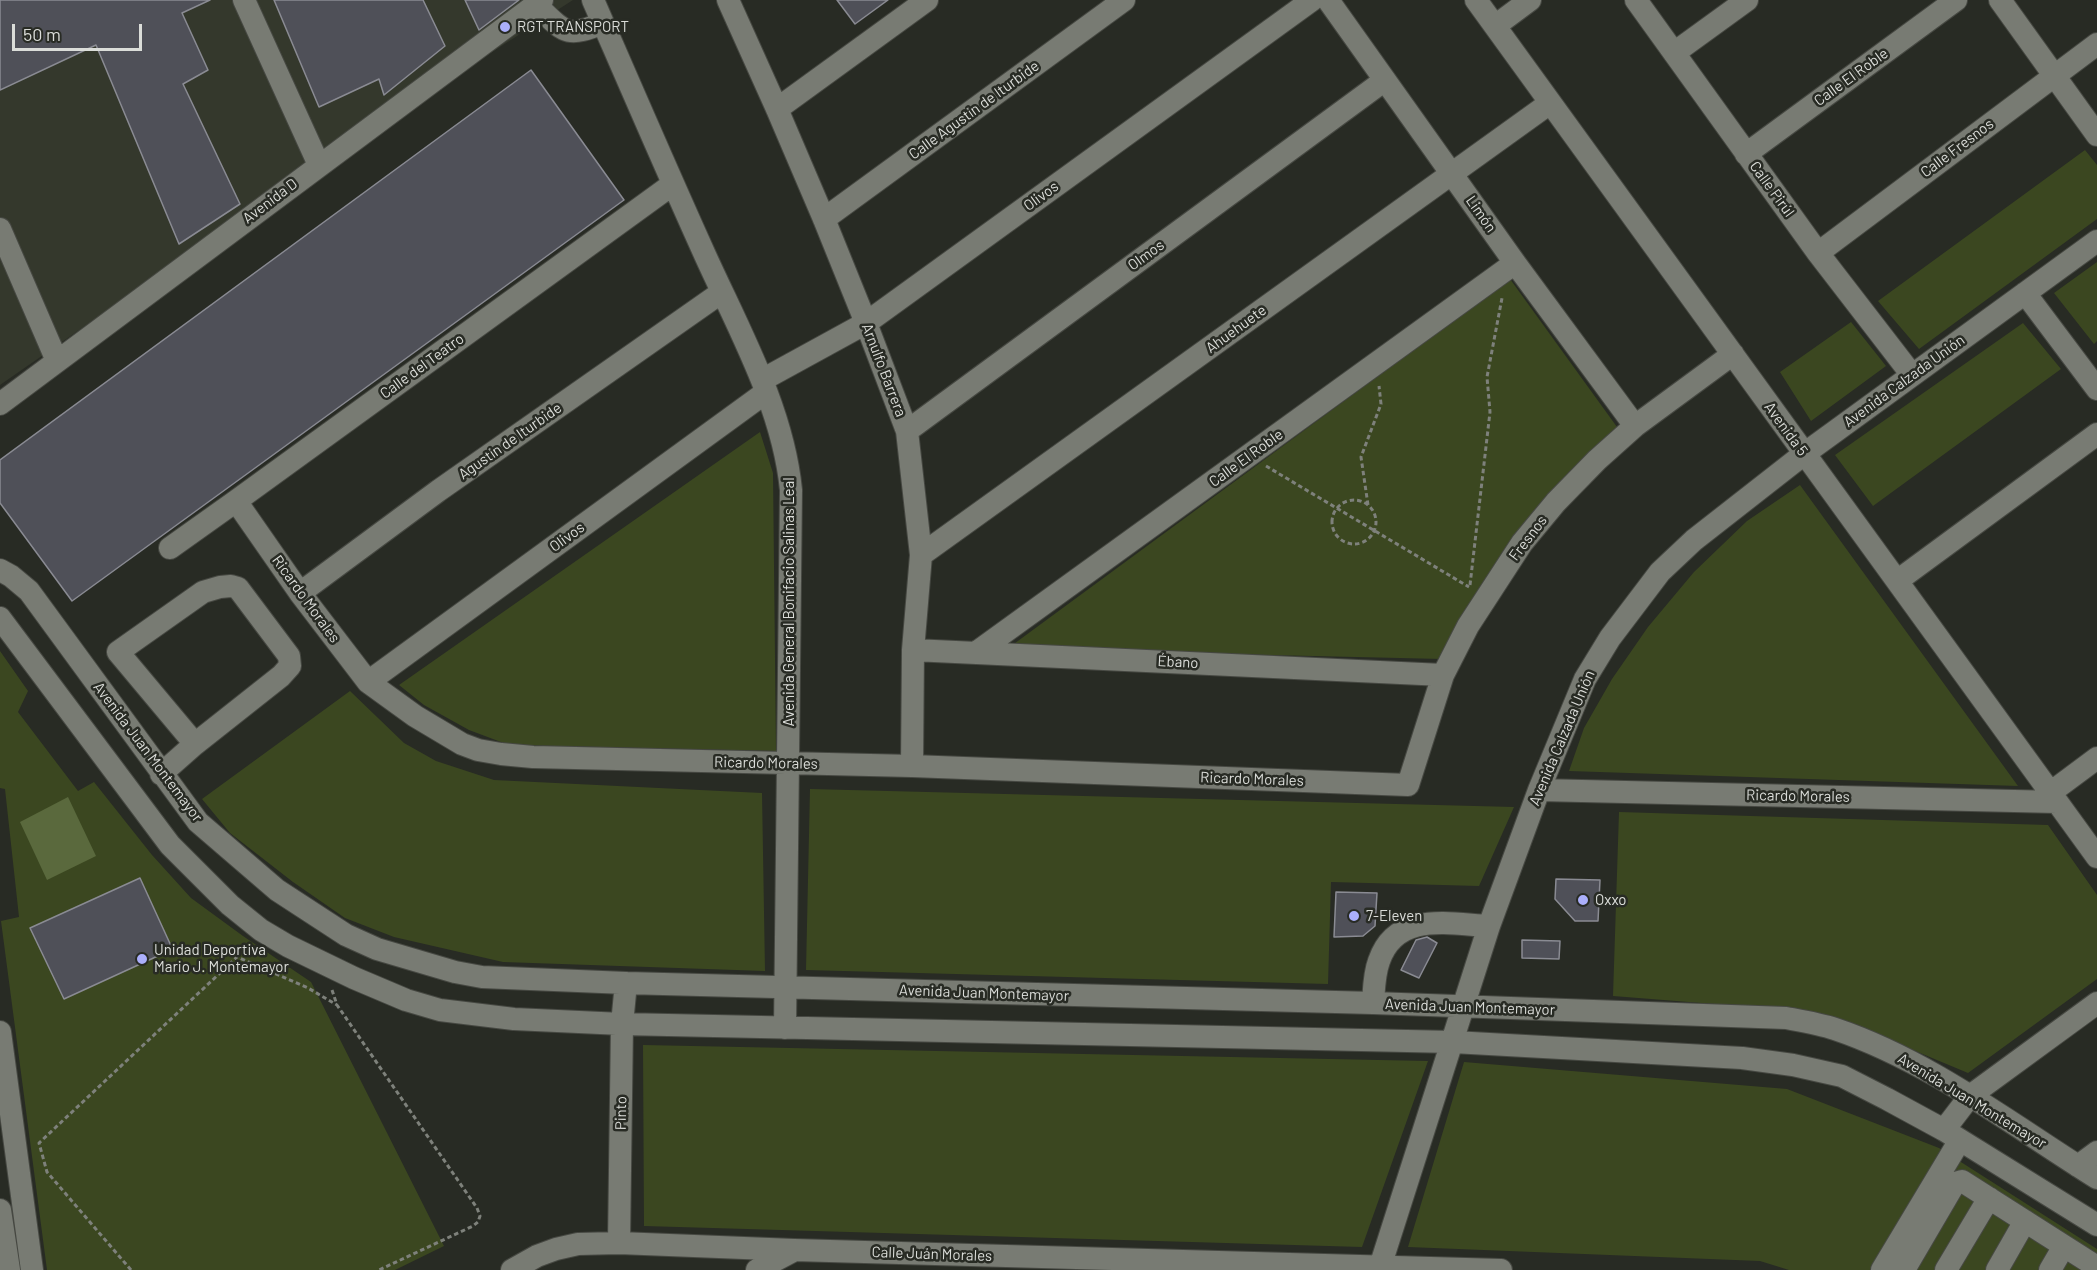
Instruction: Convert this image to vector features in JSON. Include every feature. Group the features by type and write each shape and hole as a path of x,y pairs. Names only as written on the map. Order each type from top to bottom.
{"street":[{"path":"244,0 319,165"},
{"name":"Avenida General Bonifacio Salinas Leal","path":"593,0 764,387 782,435 788,460 791,490 786,1029"},
{"name":"Arnulfo Barrera","path":"728,0 824,219 907,431 921,555 913,650 912,766"},
{"path":"777,110 927,0"},
{"name":"Calle Agustín de Iturbide","path":"824,219 1124,0"},
{"name":"Olivos","path":"368,682 764,387 866,323 1312,0"},
{"name":"Limón","path":"1328,0 1453,174 1511,266 1635,426"},
{"name":"Avenida 5","path":"1476,0 2097,857"},
{"path":"1495,26 1530,0"},
{"name":"Calle Pirúl","path":"1636,0 1818,253 1912,375"},
{"path":"1674,53 1747,0"},
{"name":"Calle El Roble","path":"1746,154 1956,0"},
{"path":"2000,0 2097,135"},
{"path":"538,2 560,27 569,31 577,32 603,23"},
{"name":"Avenida D","path":"0,404 538,2"},
{"name":"Calle Fresnos","path":"1818,253 2097,44"},
{"name":"Olmos","path":"907,431 1385,80"},
{"name":"Ahuehuete","path":"921,555 1550,103"},
{"name":"Calle del Teatro","path":"170,548 673,184"},
{"path":"0,229 57,362"},
{"name":"Avenida Calzada Unión","path":"1379,1268 1490,926 1539,790 1586,679 1610,638 1660,572 1694,540 1804,453 2097,241"},
{"name":"Calle El Roble","path":"977,652 1511,266"},
{"name":"Agustín de Iturbide","path":"300,593 438,491 722,292"},
{"path":"2025,293 2097,389"},
{"name":"Fresnos","path":"1408,785 1443,675 1468,626 1522,543 1556,502 1596,460 1635,426 1732,354"},
{"path":"1897,581 2097,434"},
{"name":"Ricardo Morales","path":"236,501 300,593 368,682 439,731 478,750 533,757 912,766 1408,785"},
{"name":"Avenida Juan Montemayor","path":"0,570 29,591 198,822 284,896 346,935 377,949 420,963 482,977 626,983 1373,1003 1786,1018 1834,1029 1893,1053 1970,1096 2097,1178"},
{"path":"90,675 118,652 203,592 220,587 238,588 289,656 290,666 281,676 161,774"},
{"path":"1,621 171,845 230,905 261,930 288,946 406,1000 440,1010 472,1015 622,1024 1453,1042 1742,1058 1793,1065 1842,1076 1952,1135 2097,1225"},
{"name":"Ébano","path":"913,650 1443,675"},
{"path":"118,652 195,744"},
{"path":"2054,797 2069,778 2097,758"},
{"name":"Ricardo Morales","path":"1539,790 2054,797"},
{"path":"171,845 198,822"},
{"path":"1373,1003 1379,960 1389,942 1402,930 1433,923 1490,926"},
{"name":"Pinto","path":"619,1243 622,1024 626,983"},
{"path":"1882,1270 1970,1096 2097,1003"},
{"path":"0,1032 32,1270"},
{"path":"2078,1166 2097,1152"},
{"path":"1904,1270 1955,1183 1962,1181 2097,1267"},
{"path":"1946,1270 1989,1198"},
{"path":"0,1210 2,1247 9,1270"},
{"path":"1996,1270 2025,1221"},
{"name":"Calle Juán Morales","path":"512,1270 537,1256 556,1249 578,1245 619,1243 794,1251 927,1262 1501,1270"},
{"path":"2050,1270 2064,1246"},
{"path":"757,1270 794,1251"}],"path":[{"path":"1249,456 1470,587 1490,412 1487,377 1511,266"},
{"path":"1368,505 1354,501 1347,502 1338,509 1333,519 1333,526 1341,539 1347,543 1362,543 1369,539 1374,530 1376,518 1368,505 1361,457 1382,397 1373,366"},
{"path":"131,1270 47,1172 39,1143 237,957 308,988 337,1005 477,1208 480,1216 478,1222 473,1226 379,1270"}],"shaded area":[{"path":"0,0 573,0 318,164 0,385"},
{"path":"2085,150 2097,165 2097,219 1919,349 1878,301"},
{"path":"2097,262 2097,341 2094,344 2054,293"},
{"path":"1510,279 1617,427 1443,659 1007,649"},
{"path":"1851,322 1886,366 1811,421 1780,372"},
{"path":"2023,323 2061,369 1873,506 1835,455"},
{"path":"760,432 773,473 776,751 509,745 469,730 424,705 399,685"},
{"path":"1800,485 2018,786 1569,771 1584,728 1612,679 1648,627 1694,572 1747,521"},
{"name":"Unidad Deportiva Mario J. Montemayor","path":"0,651 28,691 18,712 78,791 94,782 152,855 191,898 311,982 444,1246 395,1270 47,1270 1,921 19,917 5,789 0,788"},
{"path":"350,691 404,743 436,761 494,780 762,793 765,971 503,962 394,937 345,918 293,882 230,833 202,799"},
{"path":"810,789 1514,807 1479,886 1331,882 1328,984 806,970"},
{"path":"68,797 96,856 47,880 20,822"},
{"path":"1619,812 2048,825 2097,895 2097,979 1968,1073 1834,1017 1752,1007 1613,996"},
{"path":"643,1045 1428,1061 1362,1247 644,1226"},
{"path":"1464,1062 1787,1089 1939,1148 2097,1249 2097,1270 1789,1270 1760,1261 1408,1247"}],"building":[{"path":"0,0 210,0 182,13 208,70 183,84 240,204 179,244 96,45 0,90"},
{"path":"274,0 423,0 445,46 384,95 379,79 319,107"},
{"path":"465,0 519,0 479,30"},
{"path":"837,0 888,0 855,24"},
{"path":"531,70 624,200 72,601 0,503 0,460"},
{"path":"140,878 172,948 64,999 30,928"},
{"path":"1556,879 1600,880 1598,921 1575,921 1555,899"},
{"path":"1336,892 1377,893 1375,926 1363,936 1334,937"},
{"name":"7-Eleven","path":"1427,937 1437,943 1419,978 1401,970 1416,940"},
{"path":"1522,940 1560,941 1559,959 1522,958"}],"place":[{"name":"RGT TRANSPORT","path":"505,27"},
{"name":"Oxxo","path":"1583,900"},
{"name":"7-Eleven","path":"1354,916"},
{"name":"Unidad Deportiva Mario J. Montemayor","path":"142,959"}]}
